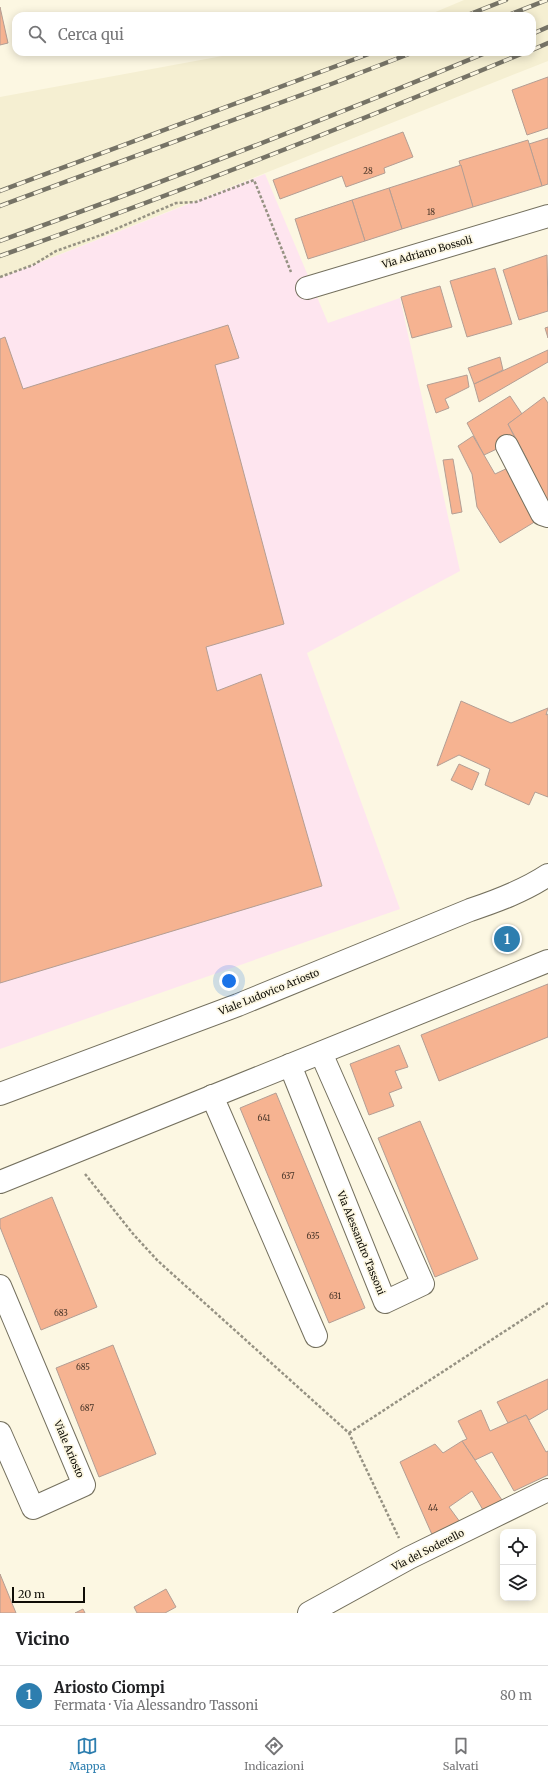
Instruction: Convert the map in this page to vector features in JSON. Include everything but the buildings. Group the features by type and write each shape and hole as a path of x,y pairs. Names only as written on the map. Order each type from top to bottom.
{"street":[{"name":"Via Adriano Bossoli","path":"307,288 548,216"},
{"path":"507,446 542,514 548,516"},
{"name":"Viale Ludovico Ariosto","path":"0,1094 238,1005 450,918 496,902 544,880"},
{"path":"0,1182 68,1153 290,1066 548,961"},
{"name":"Via Alessandro Tassoni","path":"290,1066 384,1302 423,1284 321,1053"},
{"path":"212,1096 316,1336"},
{"name":"Viale Ariosto","path":"0,1286 84,1485 32,1508 0,1433"},
{"name":"Via del Soderello","path":"309,1613 409,1558 548,1490"}],"path":[{"path":"0,277 33,265 56,251 104,234 176,203 196,202 254,180 289,271 307,288"},
{"path":"68,1153 134,1236 158,1261 348,1434 409,1558"},
{"path":"348,1434 548,1303"}],"shaded area":[{"path":"464,0 548,0 548,61 0,278 0,97 222,56 536,56 536,12 436,12"},
{"path":"265,174 328,323 400,298 460,571 307,653 400,909 0,1049 0,278"}],"railway":[{"path":"475,12 506,0"},
{"path":"516,12 547,0"},
{"path":"536,32 548,27"},
{"path":"536,48 548,43"},
{"path":"0,191 363,56"},
{"path":"0,206 404,56"},
{"path":"0,241 245,150 478,56"},
{"path":"0,256 133,208 516,56"}],"place":[{"name":"Ariosto Ciompi","path":"507,939"}]}
